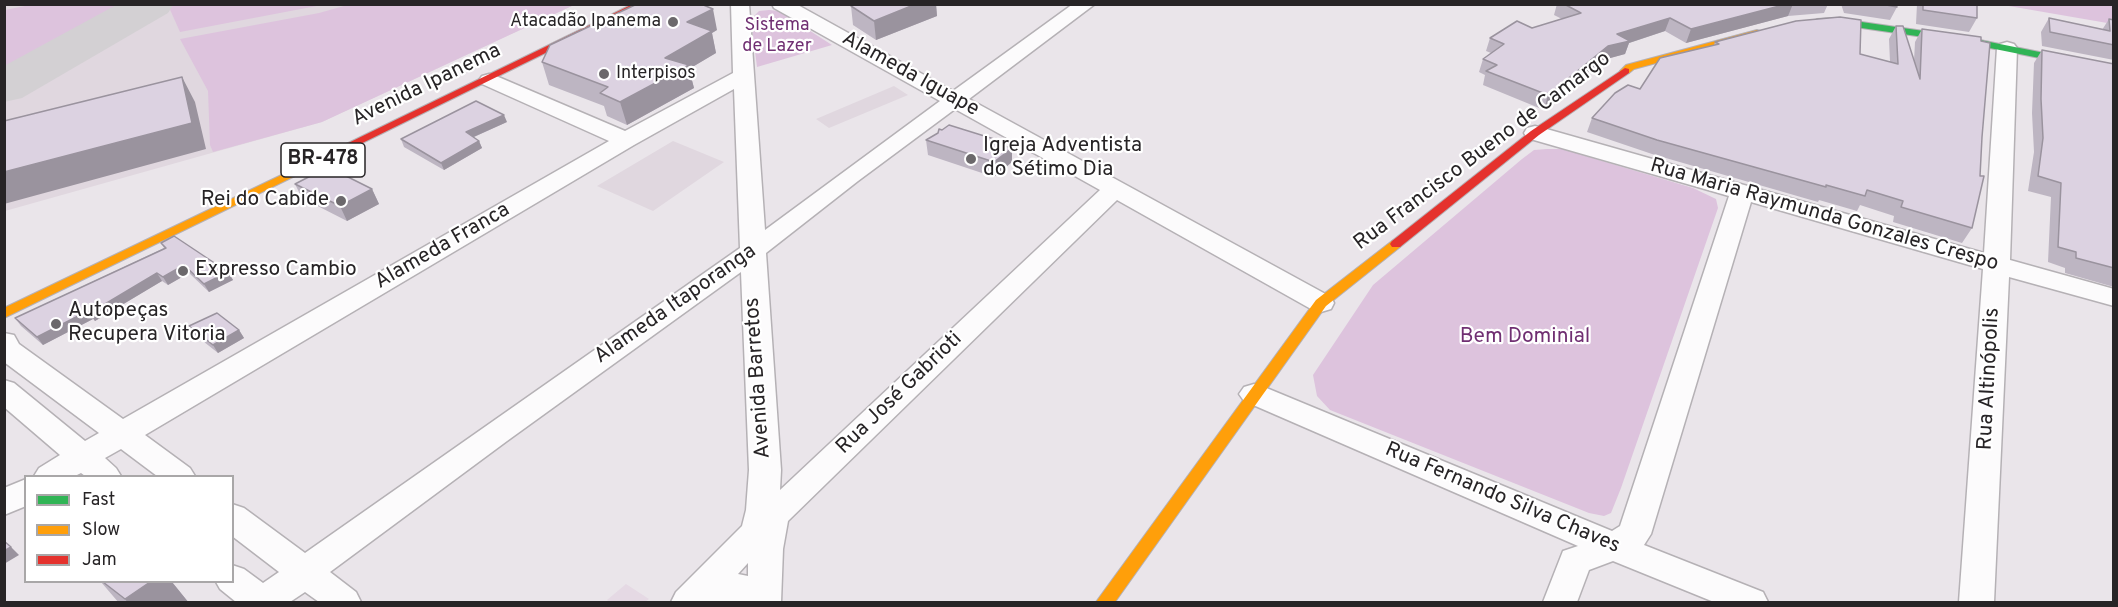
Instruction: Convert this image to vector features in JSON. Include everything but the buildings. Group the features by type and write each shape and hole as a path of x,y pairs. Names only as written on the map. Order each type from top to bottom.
{"street":[{"name":"Avenida Ipanema","path":"4,314 489,80 641,4"},
{"name":"Alameda Iguape","path":"781,4 1321,303"},
{"name":"Alameda Itaporanga","path":"263,603 496,433 752,252 800,214 1086,4"},
{"name":"Avenida Barretos","path":"753,7 745,85 753,289 765,470 762,510 765,524 764,602"},
{"path":"1800,24 1834,21 1857,23 2007,48 2114,70"},
{"name":"Rua Francisco Bueno de Camargo","path":"1105,603 1321,303 1535,133 1630,67 1767,31"},
{"name":"Rua Altinópolis","path":"1977,603 2007,48"},
{"path":"489,80 627,140"},
{"name":"Alameda Franca","path":"53,475 712,92 732,91 745,85"},
{"name":"Rua Maria Raymunda Gonzales Crespo","path":"1535,133 2114,298"},
{"path":"748,188 756,202 767,211 800,214"},
{"name":"Rua José Gabrioti","path":"695,596 765,524 1114,190"},
{"path":"1560,603 1575,561 1614,547 1634,534 1742,193"},
{"path":"709,283 727,278 738,279 747,282 753,289"},
{"path":"4,331 16,315 42,296"},
{"path":"4,342 8,350 176,475"},
{"path":"4,390 103,475"},
{"name":"Rua Fernando Silva Chaves","path":"1254,394 1751,603"},
{"path":"4,503 24,492"},
{"path":"234,518 344,603"},
{"path":"234,581 263,603"},
{"path":"695,596 733,587 748,591 764,602"}],"shaded area":[{"path":"5,5 574,5 322,122 5,211"},
{"path":"894,86 908,95 829,128 816,119"},
{"path":"673,141 724,162 653,211 597,186"},
{"path":"626,584 649,599 645,602 609,602 607,600"}],"green space":[{"path":"351,4 574,5 322,122 213,152 210,145 208,91 180,39 319,13"},
{"path":"30,5 121,5 5,74 5,10"},
{"path":"168,5 322,5 180,32"},
{"path":"2003,5 2113,5 2113,24"},
{"name":"Sistema de Lazer","path":"759,11 779,11 832,45 757,67 751,19"},
{"name":"Bem Dominial","path":"1562,149 1693,188 1716,199 1718,208 1621,488 1611,513 1604,516 1589,513 1330,410 1317,396 1313,375 1373,285 1522,159 1534,150"}],"taxiway":[{"path":"4,87 152,4"}],"traffic: fast":[{"path":"1817,22 1834,21 1965,40 2114,70"}],"traffic: slow":[{"path":"1625,71 1630,67 1757,33"},
{"path":"4,314 340,150"},
{"path":"1105,602 1321,303 1396,244"}],"traffic: jam":[{"path":"340,150 641,4"},
{"path":"1396,244 1535,133 1625,71"}],"place":[{"name":"Atacadão Ipanema","path":"673,22"},
{"name":"Interpisos","path":"604,74"},
{"name":"Igreja Adventista do Sétimo Dia","path":"971,159"},
{"name":"Rei do Cabide","path":"341,201"},
{"name":"Expresso Cambio","path":"183,271"},
{"name":"Autopeças Recupera Vitoria","path":"56,324"}]}
